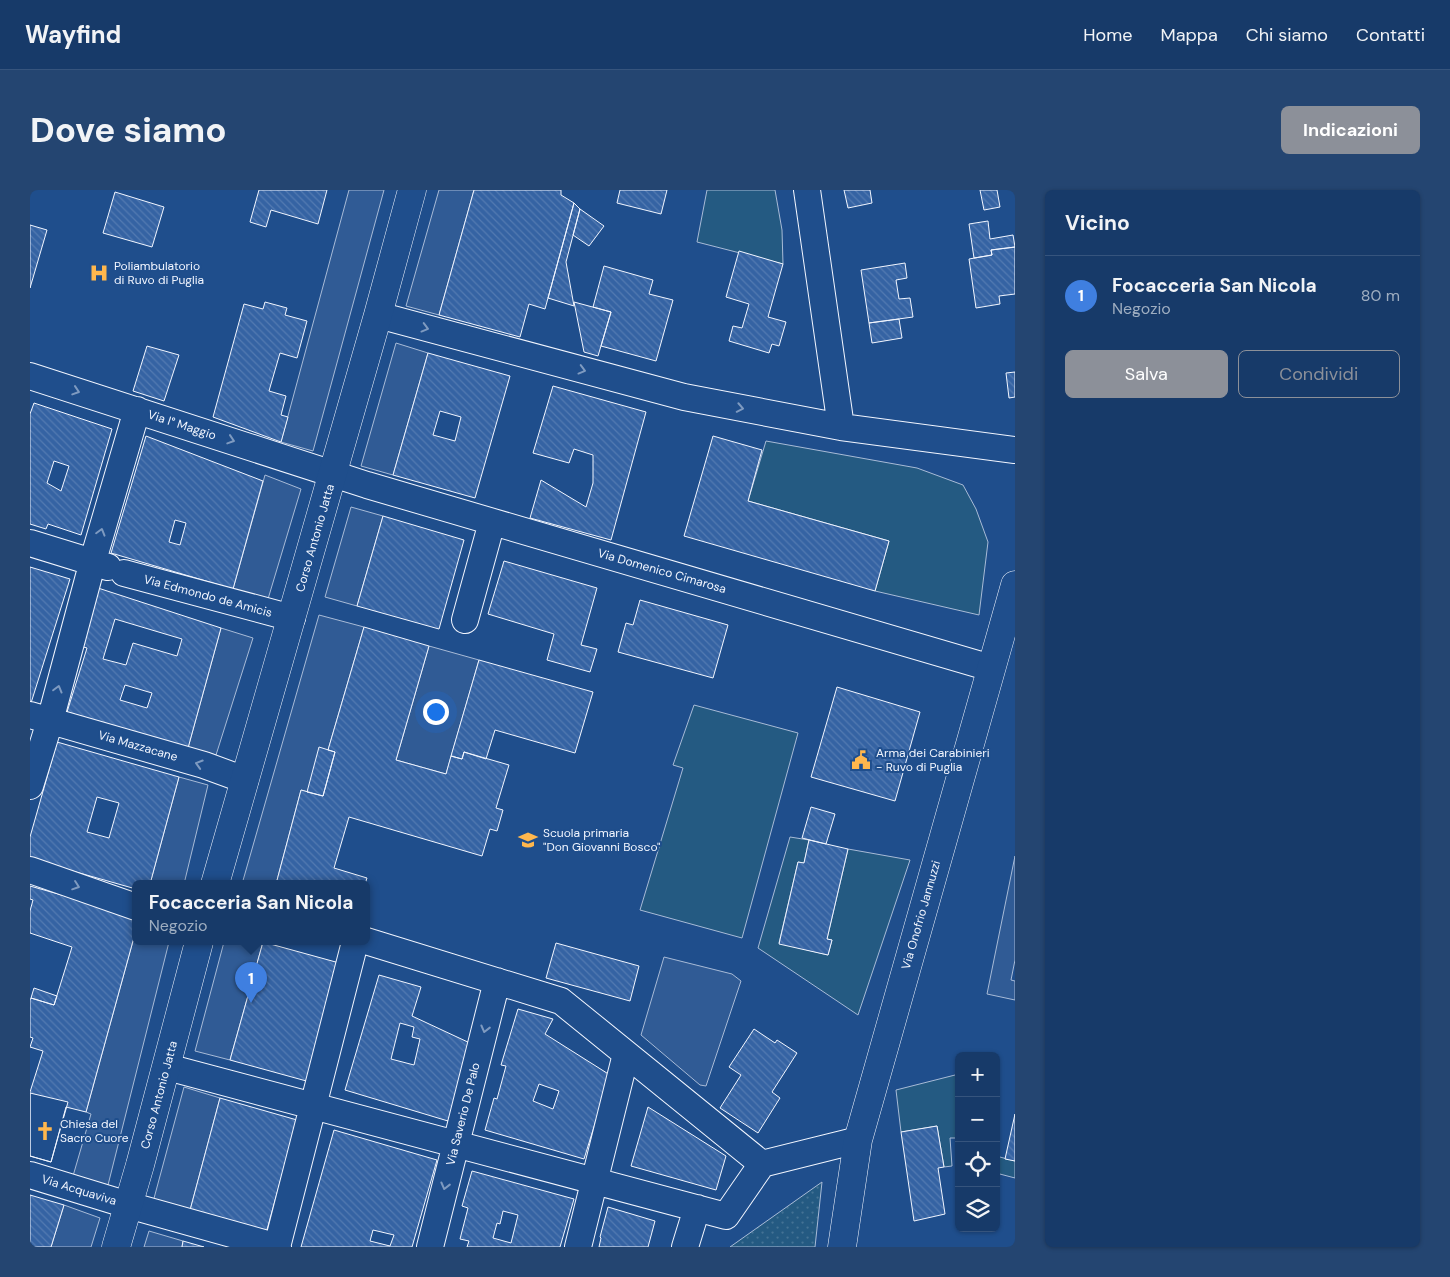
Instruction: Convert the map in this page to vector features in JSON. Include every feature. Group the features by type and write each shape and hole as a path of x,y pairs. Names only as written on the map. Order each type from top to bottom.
{"main road":[{"name":"Corso Antonio Jatta","path":"216,880 333,474 412,190"},
{"name":"Via Onofrio Jannuzzi","path":"842,1247 858,1140 1015,585"},
{"name":"Corso Antonio Jatta","path":"116,1247 167,1067 198,945"}],"street":[{"path":"807,190 841,427"},
{"path":"378,314 684,397 841,427 1015,450"},
{"name":"Via I° Maggio","path":"30,376 333,474"},
{"path":"30,786 40,718 111,568 137,410"},
{"name":"Via Domenico Cimarosa","path":"333,474 991,668"},
{"path":"465,620 492,522"},
{"name":"Via Edmondo de Amicis","path":"30,543 111,568 292,618"},
{"name":"Via Mazzacane","path":"40,718 204,765 245,780"},
{"path":"30,870 132,906"},
{"path":"370,942 561,1001 762,1164"},
{"path":"277,1247 354,945"},
{"name":"Via Saverio De Palo","path":"430,1247 497,981"},
{"path":"578,1247 626,1054"},
{"path":"167,1067 726,1216 762,1164 858,1140"},
{"name":"Via Acquaviva","path":"30,1176 277,1247"},
{"path":"685,1247 697,1208"}],"shaded area":[{"path":"349,190 384,190 313,451 281,442"},
{"path":"439,190 474,190 439,315 406,306"},
{"path":"707,190 775,190 782,230 783,264 697,242"},
{"path":"396,343 428,353 393,475 361,466"},
{"path":"766,441 917,468 963,485 976,509 988,542 979,615 875,591 889,541 748,501"},
{"path":"265,475 301,489 268,599 233,589"},
{"path":"351,507 383,516 357,606 325,597"},
{"path":"319,615 364,627 328,750 323,796 301,790 277,880 243,880"},
{"path":"221,628 253,638 216,755 188,748"},
{"path":"429,646 479,660 446,774 396,760"},
{"path":"694,705 798,733 742,938 640,910 683,768 673,765"},
{"path":"179,777 208,785 185,880 151,880"},
{"path":"790,837 809,840 804,863 798,862 779,943 828,955 832,940 827,939 848,849 910,860 858,1015 758,948"},
{"path":"1015,856 1015,960 1011,980 1015,981 1015,1000 987,994"},
{"path":"132,945 168,945 108,1185 73,1176 91,1114 86,1112"},
{"path":"223,945 262,945 230,1060 195,1051"},
{"path":"664,957 732,974 741,981 706,1086 700,1085 641,1035"},
{"path":"955,1075 955,1138 950,1138 952,1166 944,1167 937,1126 901,1132 896,1090"},
{"path":"184,1087 220,1098 189,1214 153,1202"},
{"path":"1000,1157 1015,1161 1015,1178 1000,1174"},
{"path":"822,1182 815,1247 730,1247"},
{"path":"64,1205 100,1218 91,1247 51,1247"},
{"path":"149,1231 183,1241 182,1247 144,1247"}],"building":[{"path":"259,190 327,190 318,224 271,210 266,227 250,222"},
{"path":"474,190 561,190 561,195 574,203 545,309 529,304 520,337 439,315"},
{"path":"620,190 667,190 661,214 617,203"},
{"path":"844,190 870,190 872,203 848,208"},
{"path":"980,190 997,190 1000,207 984,210"},
{"path":"115,192 164,207 152,247 103,233"},
{"path":"574,203 580,209 566,262 574,306 548,298"},
{"path":"580,209 604,226 589,246 573,235"},
{"path":"988,221 990,239 1013,235 1015,247 991,250 992,255 974,258 969,224"},
{"path":"30,225 47,230 30,288"},
{"path":"1015,247 1015,294 999,296 1000,304 976,308 969,259 992,255 991,250"},
{"path":"739,251 783,264 768,317 786,322 779,346 772,344 769,353 729,341 733,326 742,328 749,304 726,297"},
{"path":"905,263 907,278 896,280 899,299 910,298 913,317 869,323 861,270"},
{"path":"604,266 653,280 649,294 673,300 656,361 601,346 611,312 593,307"},
{"path":"265,302 287,308 285,315 307,321 297,358 280,353 269,391 286,396 281,415 288,417 281,442 213,417 244,304 263,309"},
{"path":"574,302 611,312 598,356 584,352"},
{"path":"899,319 902,338 872,343 869,323"},
{"path":"147,346 179,355 164,401 133,391"},
{"path":"428,353 510,376 475,498 393,475","holes":["440,411 461,417 455,441 433,435"]},
{"path":"1015,372 1015,397 1009,398 1006,373"},
{"path":"553,386 646,412 611,540 530,518 541,480 586,507 593,483 593,455 574,449 569,463 533,453"},
{"path":"34,403 112,429 81,535 48,524 46,529 30,524 30,414","holes":["54,461 69,466 61,491 47,483"]},
{"path":"146,436 263,481 233,589 111,553","holes":["175,520 186,523 180,545 169,542"]},
{"path":"713,436 762,450 748,501 889,541 875,591 684,536"},
{"path":"383,516 464,540 439,629 357,606"},
{"path":"504,561 597,588 581,645 597,649 590,672 547,660 554,634 488,614"},
{"path":"30,567 70,579 31,703 30,702"},
{"path":"98,588 221,628 188,748 67,712 87,648 80,646","holes":["115,619 182,639 177,656 133,643 126,665 103,659","125,685 152,693 147,708 120,700"]},
{"path":"640,600 728,625 713,678 618,652 626,623 633,625"},
{"path":"364,627 429,646 396,760 446,774 451,756 462,759 464,752 509,765 496,808 503,810 497,831 490,829 482,856 349,817 334,868 367,878 366,880 277,880 301,790 323,796 335,752 328,750"},
{"path":"479,660 593,692 575,753 495,730 486,759 464,752 462,759 451,756"},
{"name":"Arma dei Carabinieri - Ruvo di Puglia","path":"837,687 920,712 895,801 811,777"},
{"path":"57,742 179,777 151,880 132,880 132,888 30,859 30,837","holes":["97,797 119,803 109,838 87,832"]},
{"path":"319,747 335,752 323,796 307,792"},
{"path":"811,807 835,814 826,844 802,838"},
{"path":"809,840 848,849 827,939 832,940 828,955 779,944 798,862 804,863"},
{"path":"30,886 132,915 132,945 86,1112 66,1107 51,1162 30,1156 30,1092 43,1051 30,1047 33,1038 30,1037 30,1000 31,998 54,1005 72,947 30,933 30,911 33,900 30,899"},
{"path":"556,943 639,966 630,1001 546,978"},
{"path":"262,945 274,945 343,964 310,1082 230,1060"},
{"path":"379,975 421,987 412,1016 472,1044 448,1121 345,1090","holes":["400,1023 414,1027 412,1037 420,1039 414,1065 391,1059"]},
{"path":"34,988 57,996 54,1005 31,998"},
{"path":"518,1009 553,1019 545,1034 610,1075 584,1159 485,1130 494,1098 497,1099 506,1066 501,1065","holes":["539,1084 559,1091 553,1109 533,1101"]},
{"path":"754,1029 775,1043 777,1040 797,1053 772,1092 780,1098 758,1133 720,1108 741,1075 729,1067"},
{"name":"Chiesa del Sacro Cuore","path":"30,1093 68,1102 51,1162 30,1156"},
{"path":"220,1098 297,1120 265,1237 189,1214"},
{"path":"648,1107 726,1156 716,1190 631,1166"},
{"path":"1015,1114 1015,1161 1005,1159"},
{"path":"937,1126 944,1167 938,1168 945,1214 914,1221 901,1132"},
{"path":"334,1130 437,1160 412,1247 301,1247","holes":["373,1230 394,1235 390,1246 370,1241"]},
{"path":"472,1171 574,1199 560,1247 467,1247 469,1241 460,1239 468,1208 462,1206","holes":["503,1211 518,1215 511,1243 493,1238 497,1223 500,1224"]},
{"path":"30,1195 64,1205 51,1247 30,1247"},
{"path":"608,1207 655,1221 648,1247 599,1247"},
{"path":"183,1241 204,1247 182,1247"}],"place":[{"name":"Poliambulatorio di Ruvo di Puglia","path":"99,273"},
{"name":"Arma dei Carabinieri - Ruvo di Puglia","path":"861,760"},
{"name":"Scuola primaria \"Don Giovanni Bosco\"","path":"528,840"},
{"name":"Focacceria San Nicola","path":"251,1003"},
{"name":"Chiesa del Sacro Cuore","path":"45,1131"}]}
